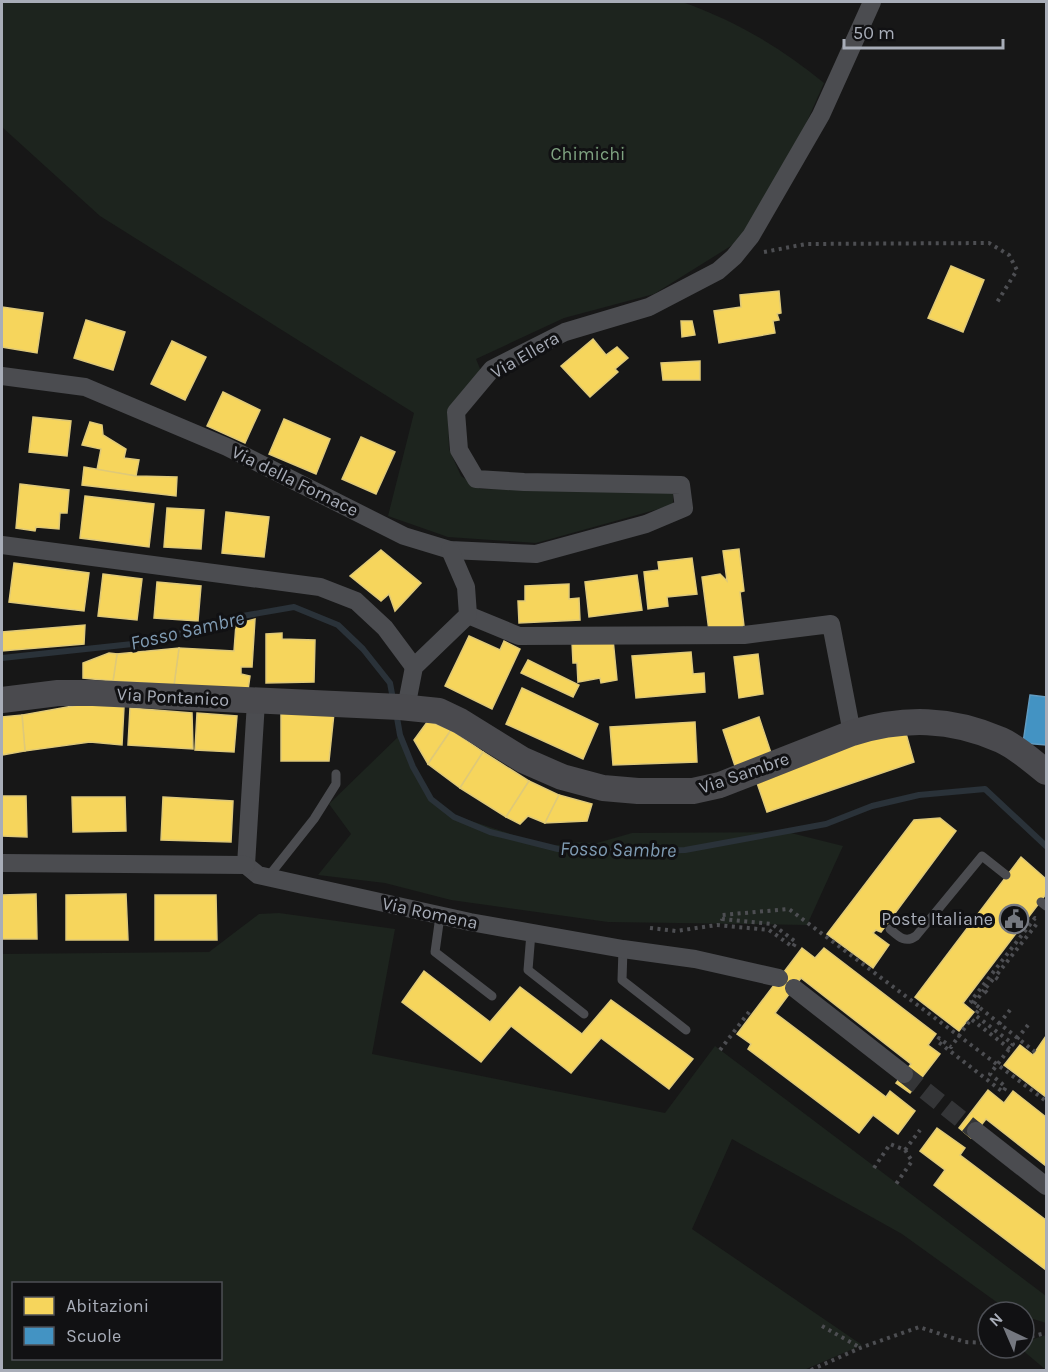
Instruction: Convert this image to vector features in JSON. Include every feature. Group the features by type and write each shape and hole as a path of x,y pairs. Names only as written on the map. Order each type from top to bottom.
{"street":[{"name":"Via Ellera","path":"450,550 536,555 646,524 684,508 681,485 476,479 459,450 456,412 492,369 565,332 649,307 718,271 734,257 752,236 821,115 872,2"},
{"name":"Via della Fornace","path":"2,376 85,387 227,447 405,536 450,550"},
{"path":"2,545 320,587 356,601 385,628 414,667"},
{"path":"450,550 466,586 468,615"},
{"path":"403,707 414,667 468,615"},
{"path":"468,615 519,636 744,634 831,624 852,733"},
{"name":"Via Pontanico","path":"2,700 58,693 93,693 345,705"},
{"path":"2,863 246,865 256,702"},
{"name":"Via Sambre","path":"345,705 439,711 460,721 523,760 562,777 603,788 638,791 693,791 720,785 852,733 909,722 953,724 1003,741 1047,772"},
{"name":"Via Romena","path":"246,865 258,875 440,916 623,949 695,959 786,983 904,1074"},
{"path":"976,1131 1047,1186"}],"lane":[{"path":"268,877 314,819 336,784 336,774"},
{"path":"890,929 902,939 907,940 916,936 982,856 1006,875"},
{"path":"440,916 435,952 492,996"},
{"path":"531,933 528,970 584,1014"},
{"path":"623,949 622,980 686,1030"}],"path":[{"path":"734,257 806,243 989,243 1009,255 1017,270 996,304"},
{"path":"650,928 676,931 717,925 769,930 793,947 796,942 772,924 722,919 722,915 789,909 1047,1101"},
{"path":"974,1004 986,992 1039,921 1035,918 971,1001 974,1004 999,1024 1035,1052"},
{"path":"980,1008 975,1015 1013,1044 1010,1049 990,1074 1006,1088 1003,1092 937,1041 939,1038 951,1047 971,1019 1010,1049"},
{"path":"999,1024 1010,1010"},
{"path":"720,1050 749,1012"},
{"path":"1017,1038 1028,1025"},
{"path":"905,1150 920,1130"},
{"path":"874,1168 890,1144 905,1150 912,1161 896,1184"},
{"path":"822,1326 860,1348"},
{"path":"811,1371 860,1348 919,1327 966,1342 976,1343"}],"green space":[{"name":"Chimichi","path":"2,2 682,2 739,26 808,70 824,83 793,153 758,219 734,244 654,294 564,318 476,359 481,371 448,414 449,449 461,476 480,489 673,493 673,505 536,543 448,537 388,516 414,413 100,216 2,127"},
{"path":"400,735 429,794 450,814 550,847 571,842 597,843 632,833 787,832 843,846 807,925 608,922 451,900 385,883 318,875 351,834 329,804"},
{"path":"279,913 395,929 372,1054 665,1113 715,1046 1046,1296 1046,1323 1036,1320 1036,1300 994,1300 902,1234 732,1139 692,1229 862,1345 804,1370 2,1370 2,954 209,952 259,914"},
{"path":"1046,1335 1046,1370 1034,1360 1036,1360 1036,1338"}],"building: Abitazioni":[{"path":"951,266 984,280 963,332 928,318"},
{"path":"779,291 781,313 777,314 779,320 773,321 775,333 719,343 714,311 741,307 740,295"},
{"path":"2,307 43,313 37,353 2,347"},
{"path":"86,320 125,332 113,370 74,358"},
{"path":"681,321 692,321 695,335 682,337"},
{"path":"593,339 606,355 617,347 628,358 615,369 618,372 590,397 561,366"},
{"path":"172,341 206,357 185,400 151,384"},
{"path":"700,361 700,380 663,380 661,363"},
{"path":"223,392 260,410 245,443 207,426"},
{"path":"33,417 71,421 67,456 29,452"},
{"path":"284,419 330,439 316,474 269,454"},
{"path":"90,422 102,425 103,435 126,449 124,458 139,460 136,476 97,470 101,449 82,445"},
{"path":"361,437 395,452 376,494 342,479"},
{"path":"84,467 136,476 177,477 176,496 82,485"},
{"path":"20,484 69,490 67,513 60,513 59,529 36,527 35,531 16,528"},
{"path":"85,496 154,504 149,547 80,538"},
{"path":"167,508 204,510 201,549 164,547"},
{"path":"226,512 269,517 264,557 222,553"},
{"path":"739,549 744,591 740,592 744,626 709,631 702,577 720,574 727,581 723,551"},
{"path":"381,550 421,583 395,611 389,594 381,601 350,576"},
{"path":"692,558 697,594 667,597 668,606 648,609 644,572 659,570 658,562"},
{"path":"14,563 89,573 84,611 9,602"},
{"path":"103,574 142,579 137,620 98,616"},
{"path":"637,575 642,610 589,617 585,582"},
{"path":"157,582 201,586 198,621 154,618"},
{"path":"569,584 569,599 579,598 580,620 519,623 518,601 525,601 525,586"},
{"path":"255,619 252,667 241,667 241,674 250,676 248,690 174,685 179,648 234,651 236,624"},
{"path":"85,625 84,644 2,651 2,632"},
{"path":"282,633 282,639 315,640 314,682 266,683 266,634"},
{"path":"469,636 500,650 504,641 520,649 492,709 445,686"},
{"path":"613,639 617,680 601,683 600,678 578,682 577,663 573,663 572,642"},
{"path":"179,648 174,685 113,681 117,654"},
{"path":"691,652 693,674 704,673 705,692 636,698 632,656"},
{"path":"109,653 117,654 113,681 83,678 83,663"},
{"path":"758,654 763,694 739,698 734,657"},
{"path":"528,660 579,685 573,697 521,673"},
{"path":"522,688 598,724 583,759 506,724"},
{"path":"84,704 124,707 122,745 90,742 25,751 22,715"},
{"path":"130,708 192,713 193,749 128,745"},
{"path":"281,710 334,713 329,761 281,761"},
{"path":"197,713 237,716 234,752 195,750"},
{"path":"22,715 25,751 2,755 2,717"},
{"path":"759,717 772,756 736,769 723,730"},
{"path":"428,721 451,730 428,764 414,740"},
{"path":"695,722 697,762 613,765 610,727"},
{"path":"451,730 483,752 460,788 428,764"},
{"path":"905,730 914,762 767,812 757,783 853,742"},
{"path":"483,752 529,781 506,817 460,788"},
{"path":"529,781 559,795 545,823 528,816 520,824 506,817"},
{"path":"559,795 592,804 587,821 545,823"},
{"path":"2,796 26,796 27,837 2,836"},
{"path":"72,797 125,797 126,831 73,832"},
{"path":"163,797 233,801 231,842 161,840"},
{"path":"940,818 956,831 881,932 876,930 873,933 889,945 873,968 827,934 914,820"},
{"path":"1021,857 1046,879 1046,894 963,1003 974,1012 959,1031 915,997"},
{"path":"36,894 37,939 2,939 2,895"},
{"path":"126,894 128,940 66,940 66,895"},
{"path":"155,895 216,895 217,940 155,940"},
{"path":"802,948 815,958 824,948 936,1034 928,1045 940,1054 910,1093 896,1083 911,1064 801,978 775,1013 886,1097 890,1091 915,1111 898,1134 873,1115 859,1133 748,1049 751,1044 737,1034"},
{"path":"424,971 490,1022 520,987 582,1034 611,1000 693,1059 669,1089 601,1038 571,1073 511,1026 481,1062 402,1002"},
{"path":"1046,1036 1046,1097 1004,1065 1020,1045 1033,1055"},
{"path":"988,1090 1004,1103 1013,1091 1046,1117 1046,1166 986,1119 971,1138 959,1128"},
{"path":"937,1128 965,1148 960,1155 1046,1220 1046,1270 934,1185 945,1170 920,1151"}],"building: Scuole":[{"path":"1030,695 1046,697 1046,745 1023,743"}],"waterway":[{"name":"Fosso Sambre","path":"2,658 151,642 237,617 294,607 338,625 363,649 390,683 393,699"},
{"name":"Fosso Sambre","path":"396,712 400,735 413,767 431,799 454,817 490,832 558,849 623,852 685,850 826,824 872,806 919,795 985,789 1046,846"}],"tunnel":[{"path":"904,1074 976,1131"}],"place":[{"name":"Poste Italiane","path":"1014,919"}]}
